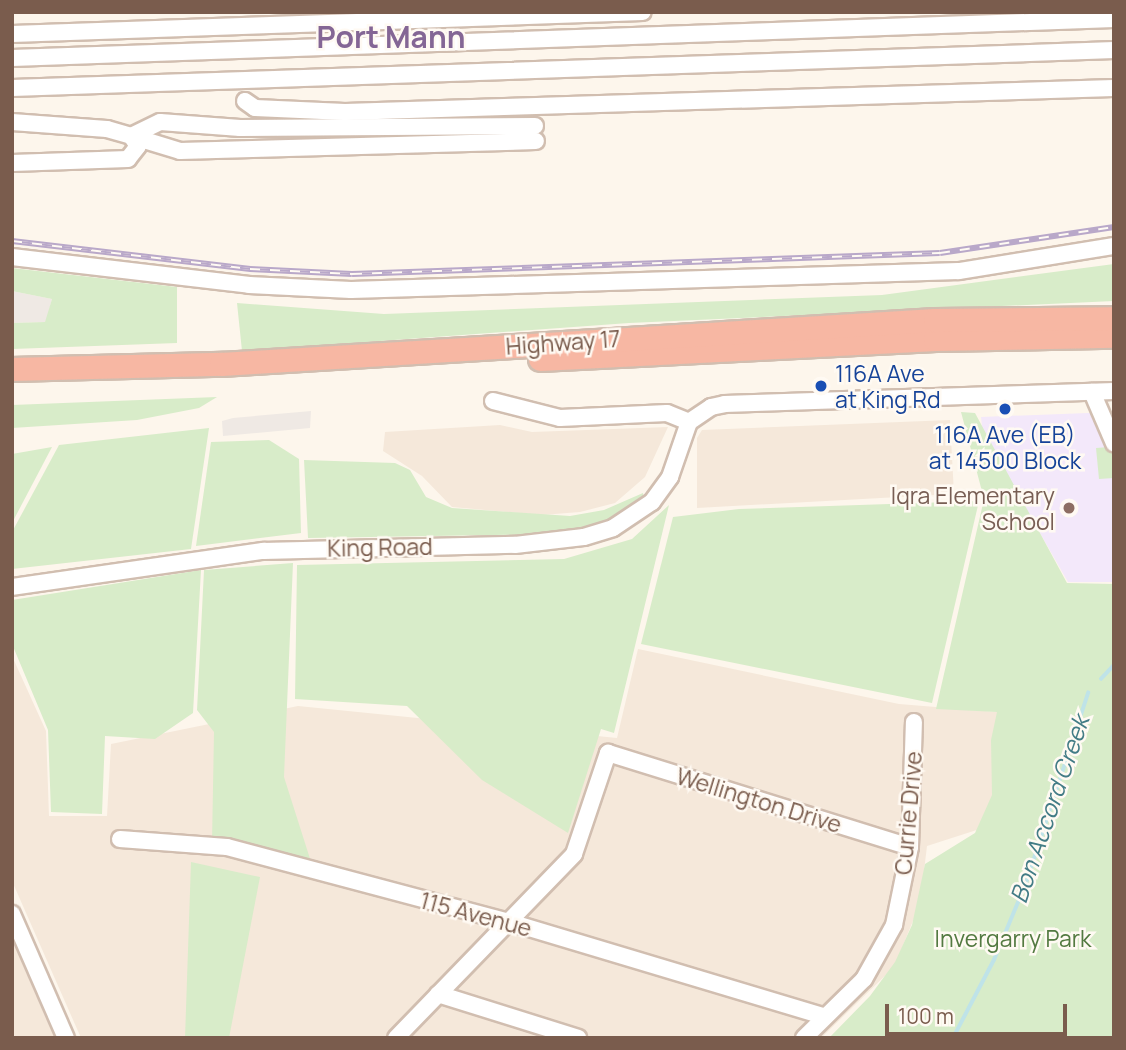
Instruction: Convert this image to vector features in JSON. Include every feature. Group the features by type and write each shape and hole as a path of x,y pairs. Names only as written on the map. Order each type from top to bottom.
{"highway":[{"name":"Highway 17","path":"12,369 221,364 935,320 1114,318"},
{"name":"Highway 17","path":"12,383 223,378 935,338 1114,336"}],"street":[{"path":"12,34 643,12"},
{"path":"12,58 1114,19"},
{"path":"12,88 1114,50"},
{"path":"245,101 255,108 278,110 477,109 1114,88"},
{"path":"275,127 278,110"},
{"path":"12,122 107,129 131,136 180,150 535,134 160,122 131,136"},
{"path":"12,163 128,159 138,146 131,136"},
{"path":"12,257 249,285 351,290 959,271 1114,246"},
{"path":"493,401 560,418 667,413 689,422 711,407 725,404 1114,391"},
{"path":"1092,392 1114,443"},
{"name":"King Road","path":"12,587 263,551 514,545 584,537 626,521 660,493 670,477 689,422"},
{"name":"Currie Drive","path":"804,1038 864,979 894,925 910,847 914,722"},
{"name":"Wellington Drive","path":"506,922 573,854 608,753 910,847"},
{"name":"115 Avenue","path":"120,839 227,847 506,922 825,1017"},
{"path":"12,914 66,1038"},
{"path":"396,1038 506,922"},
{"path":"438,994 579,1038"}],"shaded area":[{"path":"12,291 52,299 46,322 12,323"},
{"path":"311,411 310,428 223,436 222,421"},
{"name":"Iqra Elementary School","path":"1114,412 1114,582 1068,582 983,434 981,417"},
{"path":"950,420 954,494 697,508 697,438 702,430"},
{"path":"500,425 532,432 668,427 645,477 615,503 580,512 542,515 452,507 422,476 383,451 385,432"},
{"path":"638,649 899,704 997,712 999,775 986,827 927,846 920,904 894,967 821,1038 81,1038 12,881 12,656 46,731 49,816 107,816 111,744 298,706 617,738"},
{"path":"12,934 58,1038 12,1038"}],"green space":[{"path":"1114,264 1114,301 629,323 242,351 237,303 384,314 882,295"},
{"path":"12,268 177,287 177,343 12,349 12,323 45,322 52,299 12,291"},
{"path":"217,397 199,408 137,420 12,428 12,405"},
{"name":"Invergarry Park","path":"961,412 975,413 1067,583 1114,584 1113,1038 829,1038 870,996 895,962 912,925 925,864 975,833 992,795 991,740 997,712 936,709 984,499"},
{"path":"209,428 191,549 12,569 12,532 59,445"},
{"path":"269,440 299,459 301,533 196,546 211,442"},
{"path":"52,447 12,523 12,454"},
{"path":"1109,447 1114,456 1114,478 1099,479 1096,448"},
{"path":"304,460 395,463 410,470 426,497 452,508 570,516 604,510 643,493 644,501 610,522 566,534 308,538"},
{"path":"979,501 932,703 641,644 673,517 739,509"},
{"path":"669,505 614,733 601,729 568,833 482,780 407,706 295,699 297,565 564,559 632,539"},
{"path":"293,563 284,777 312,865 212,842 214,732 197,710 204,570"},
{"path":"201,570 193,713 155,739 105,736 102,814 51,812 48,730 12,644 12,600"},
{"path":"191,862 260,877 229,1038 185,1038"}],"waterway":[{"name":"Bon Accord Creek","path":"1101,679 1114,665"},
{"name":"Bon Accord Creek","path":"953,1038 994,960 1026,883 1088,693"}],"railway":[{"path":"12,241 250,269 352,274 940,253 1114,227"}],"place":[{"name":"116A Ave at King Rd","path":"821,386"},
{"name":"116A Ave (EB) at 14500 Block","path":"1005,409"},
{"name":"Iqra Elementary School","path":"1069,508"}],"district":[{"name":"Port Mann","path":"391,37"}]}
